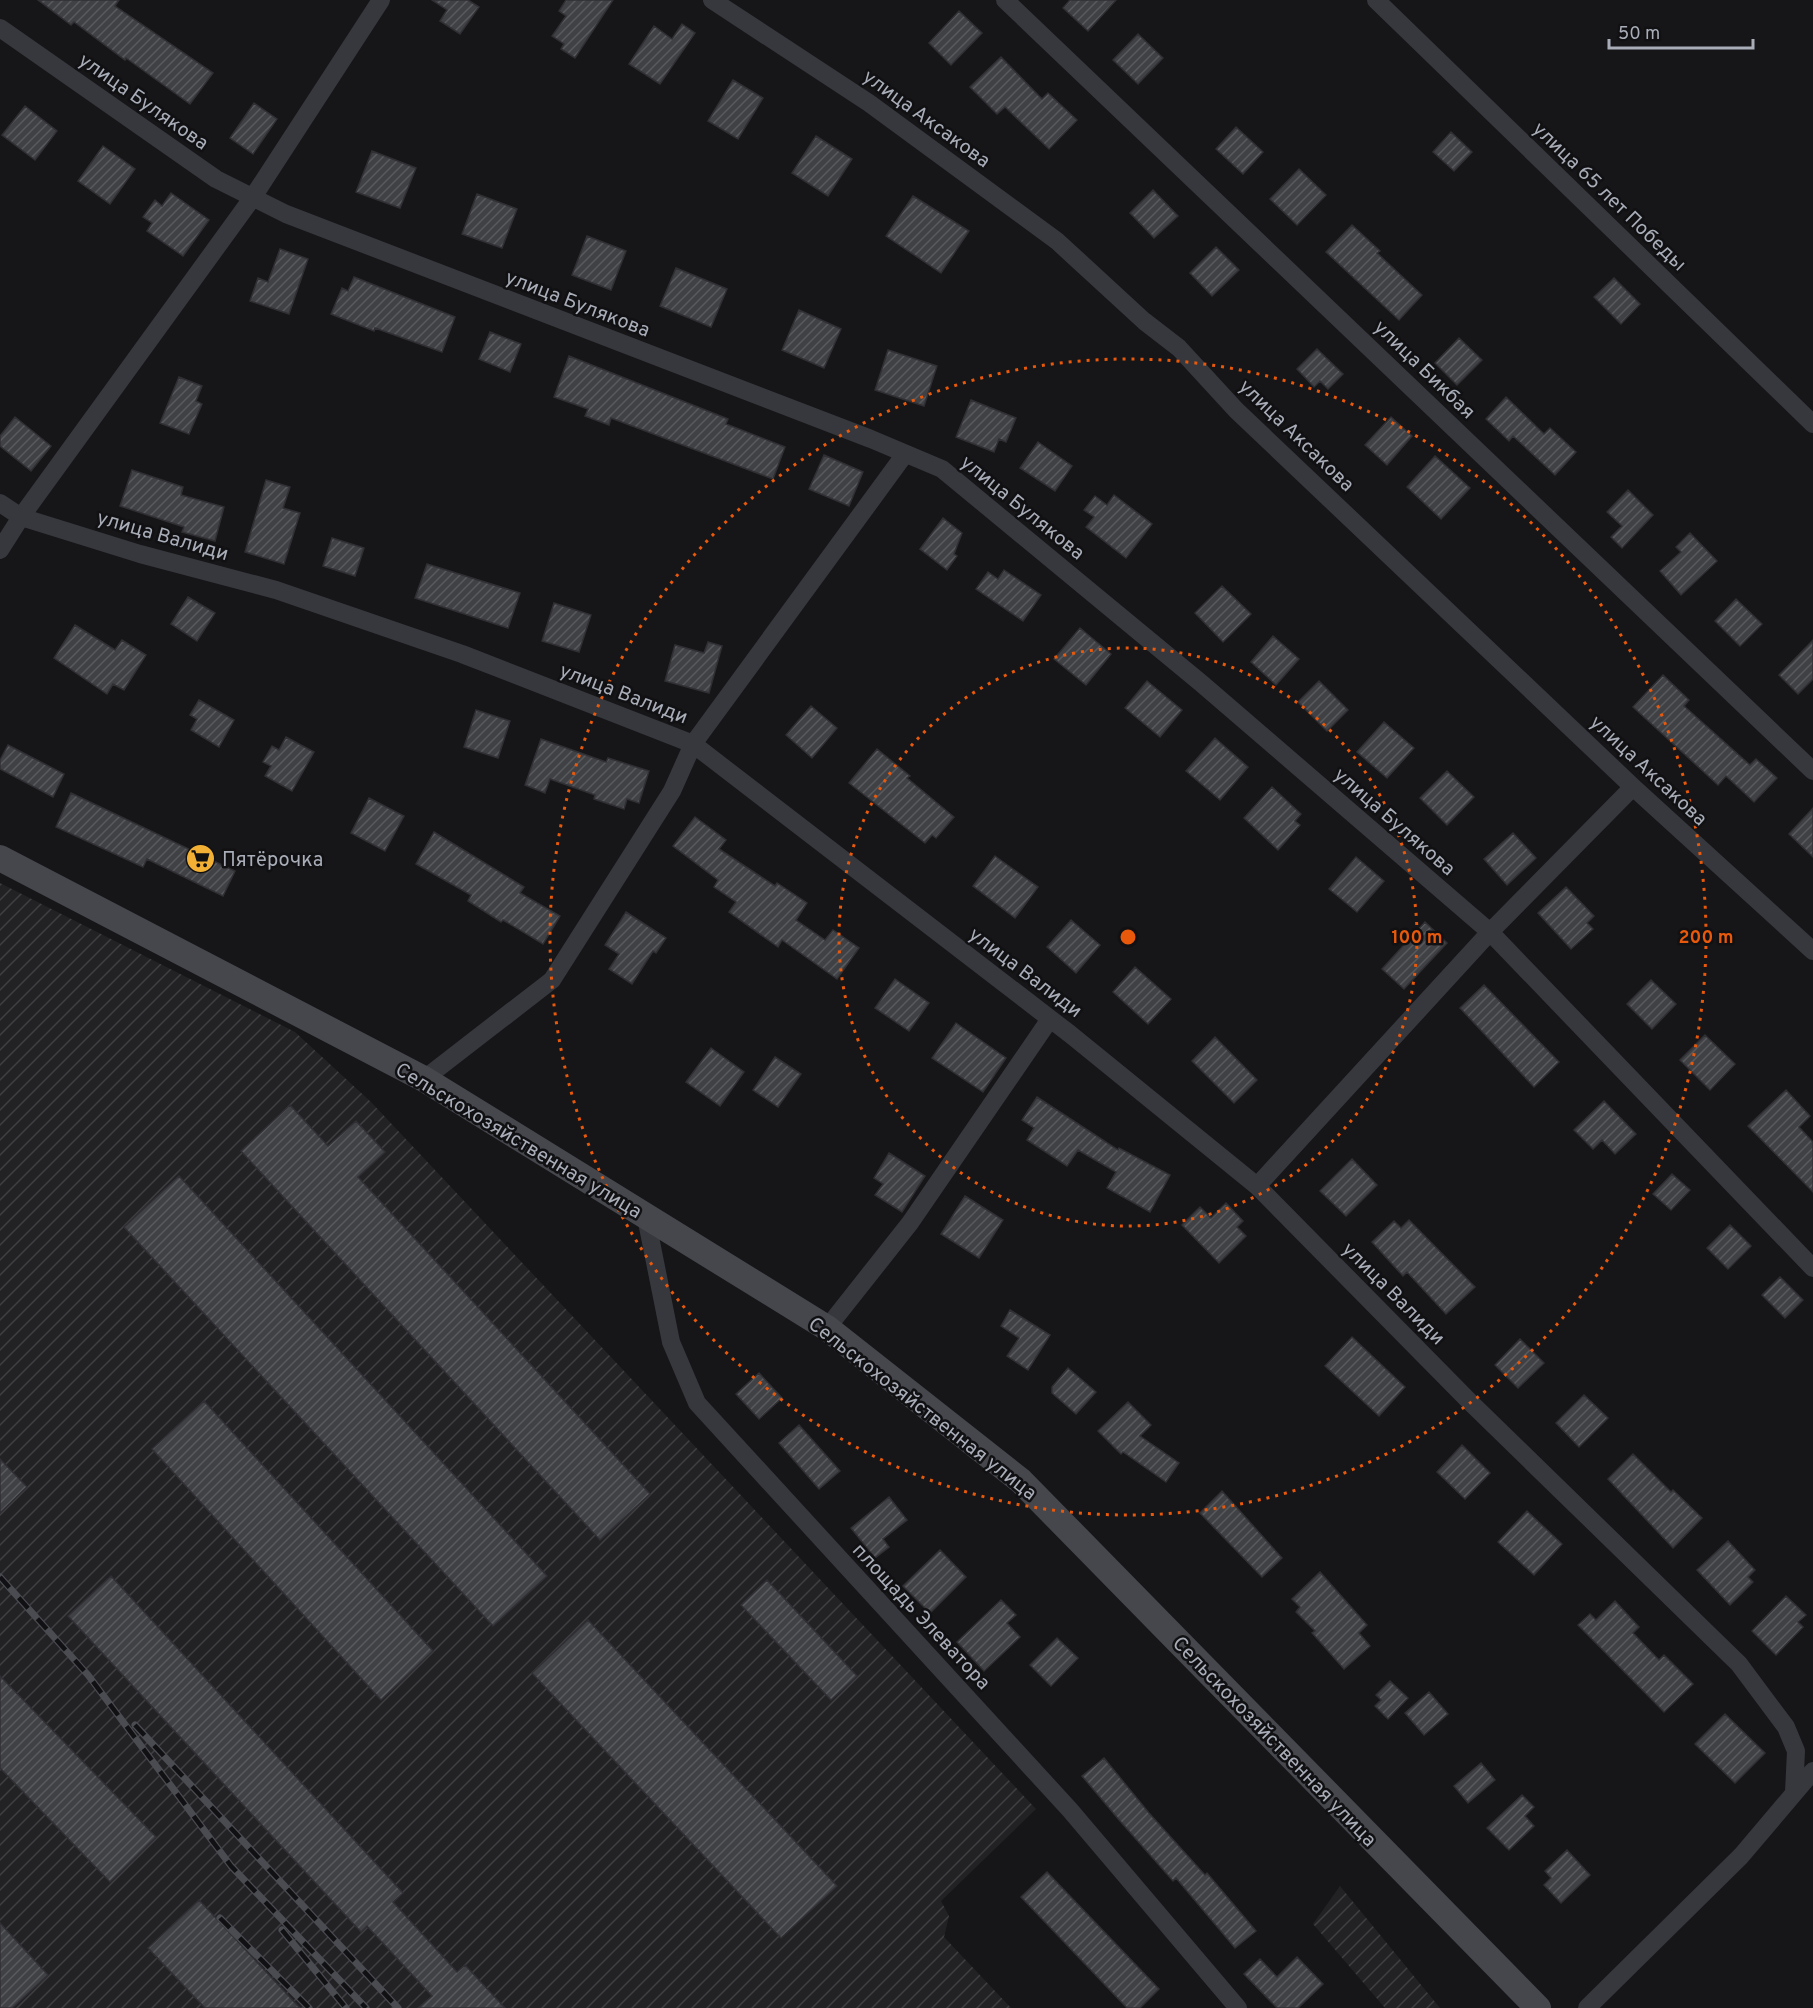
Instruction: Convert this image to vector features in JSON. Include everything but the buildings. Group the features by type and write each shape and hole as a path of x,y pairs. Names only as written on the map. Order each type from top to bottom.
{"main road":[{"name":"Сельскохозяйственная улица","path":"0,858 424,1079 827,1328 1021,1481 1538,2008"}],"street":[{"path":"0,550 21,517 253,197 381,0"},
{"name":"улица Аксакова","path":"712,0 869,103 1057,241 1144,321 1179,348 1236,410 1633,787 1813,951"},
{"name":"улица Бикбая","path":"1005,0 1813,771"},
{"name":"улица 65 лет Победы","path":"1376,0 1813,424"},
{"name":"улица Булякова","path":"0,28 216,179 286,214 942,469 1201,683 1490,932 1813,1268"},
{"path":"424,1079 552,980 672,791 693,744 905,454"},
{"name":"улица Валиди","path":"0,503 21,517 140,554 276,590 462,654 693,744 1050,1019 1257,1186 1470,1402 1739,1664 1786,1726 1796,1751 1794,1792"},
{"path":"1257,1186 1490,932 1633,787"},
{"path":"827,1328 910,1223 1050,1019"},
{"name":"площадь Элеватора","path":"646,1217 671,1342 696,1403 1070,1810 1238,2008"},
{"path":"1587,2008 1741,1856 1813,1771"}],"shaded area":[{"path":"0,883 295,1032 371,1102 1036,1809 941,1901 949,1916 944,1937 1011,2008 0,2008"},
{"path":"1340,1886 1440,2008 1385,2008 1313,1924"}],"railway":[{"path":"0,1577 88,1675 231,1866 366,2008"},
{"path":"135,1725 398,2008"},
{"path":"220,1918 309,2008"},
{"path":"282,1930 346,2008"}],"place":[{"name":"Пятёрочка","path":"201,859"}]}
